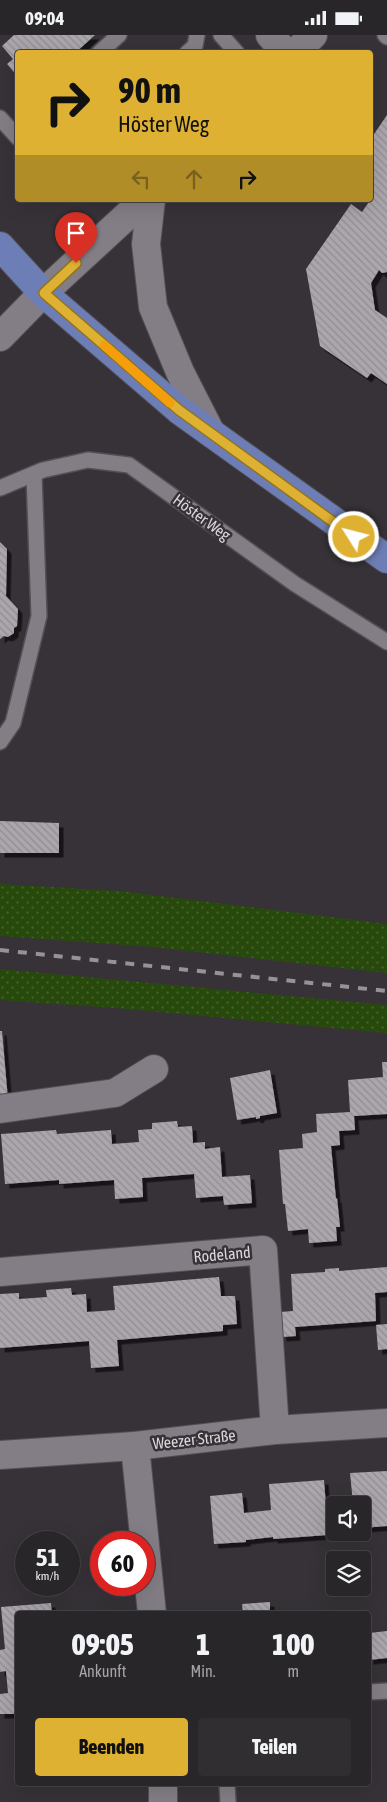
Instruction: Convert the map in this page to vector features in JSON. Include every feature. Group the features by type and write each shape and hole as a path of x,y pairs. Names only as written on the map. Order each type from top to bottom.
{"main road":[{"path":"0,246 44,293 179,410 387,559"}],"street":[{"path":"270,35 283,50"},
{"path":"298,50 313,35"},
{"path":"0,337 44,293 142,202"},
{"path":"151,202 146,244 153,307 180,371 212,433"},
{"path":"0,1109 115,1093 154,1069"},
{"name":"Rodeland","path":"0,1272 264,1250 275,1430"},
{"name":"Weezer Straße","path":"0,1455 135,1446 275,1430 387,1423"},
{"path":"135,1446 152,1611"},
{"path":"162,1786 163,1802"}],"lane":[{"path":"102,50 119,35"},
{"path":"221,35 234,50"},
{"path":"0,118 15,131"},
{"name":"Höster Weg","path":"0,488 43,470 88,460 129,465 295,584 387,642"},
{"path":"0,742 13,723 39,616 34,474"},
{"path":"371,1692 387,1691"},
{"path":"227,1786 228,1802"}],"green space":[{"path":"0,884 119,891 387,924 387,973 153,947 0,936"},
{"path":"0,969 387,1005 387,1033 116,1008 0,1000"}],"building":[{"path":"14,35 95,35 78,50 15,50 15,73 7,64 13,59 2,46"},
{"path":"387,115 387,272 382,273 379,270 371,283 375,310 387,318 387,384 371,373 367,378 320,346 306,269 351,204 362,212 369,202 373,202 373,136"},
{"path":"0,542 7,549 6,596 18,609 17,626 14,628 14,633 0,639"},
{"path":"0,821 59,823 59,853 0,853"},
{"path":"0,1031 2,1031 8,1100 0,1100"},
{"path":"382,1062 387,1062 387,1114 354,1116 355,1130 339,1131 340,1145 331,1146 340,1227 336,1227 337,1241 309,1243 308,1229 288,1231 285,1204 283,1204 279,1150 303,1148 302,1134 317,1132 316,1114 350,1112 348,1080 383,1077"},
{"path":"270,1070 277,1113 260,1116 260,1118 256,1119 256,1117 237,1120 230,1078"},
{"path":"177,1121 178,1127 192,1126 193,1143 205,1142 205,1149 220,1147 222,1177 250,1175 252,1203 224,1205 223,1196 196,1198 194,1174 142,1178 143,1197 115,1199 114,1180 59,1184 59,1180 5,1184 1,1134 56,1130 57,1134 111,1130 112,1144 139,1142 138,1130 152,1129 152,1123"},
{"path":"387,1267 387,1292 375,1293 376,1321 295,1327 296,1336 282,1337 280,1312 293,1311 291,1274 325,1272 325,1269 339,1268 339,1271"},
{"path":"219,1277 221,1296 235,1296 237,1324 223,1325 223,1331 117,1340 119,1366 91,1368 89,1341 0,1348 0,1294 19,1293 19,1299 47,1297 46,1290 71,1288 72,1295 86,1294 87,1312 115,1310 113,1286"},
{"path":"387,1324 387,1349 378,1350 376,1325"},
{"path":"387,1471 387,1526 371,1527 371,1496 352,1496 350,1473"},
{"path":"324,1480 326,1535 273,1539 273,1537 246,1540 246,1542 214,1544 210,1496 242,1493 244,1513 271,1510 269,1484"},
{"path":"270,1602 270,1611 243,1611 242,1604"},
{"path":"51,1603 52,1611 15,1611 15,1714 0,1714 0,1694 8,1693 6,1671 0,1672 0,1650 5,1649 1,1607"},
{"path":"387,1631 387,1658 371,1660 371,1633"}],"railway":[{"path":"0,950 387,991"}],"slow traffic":[{"path":"104,345 170,403"}],"route":[{"path":"76,263 44,293 179,410 354,537"}]}
